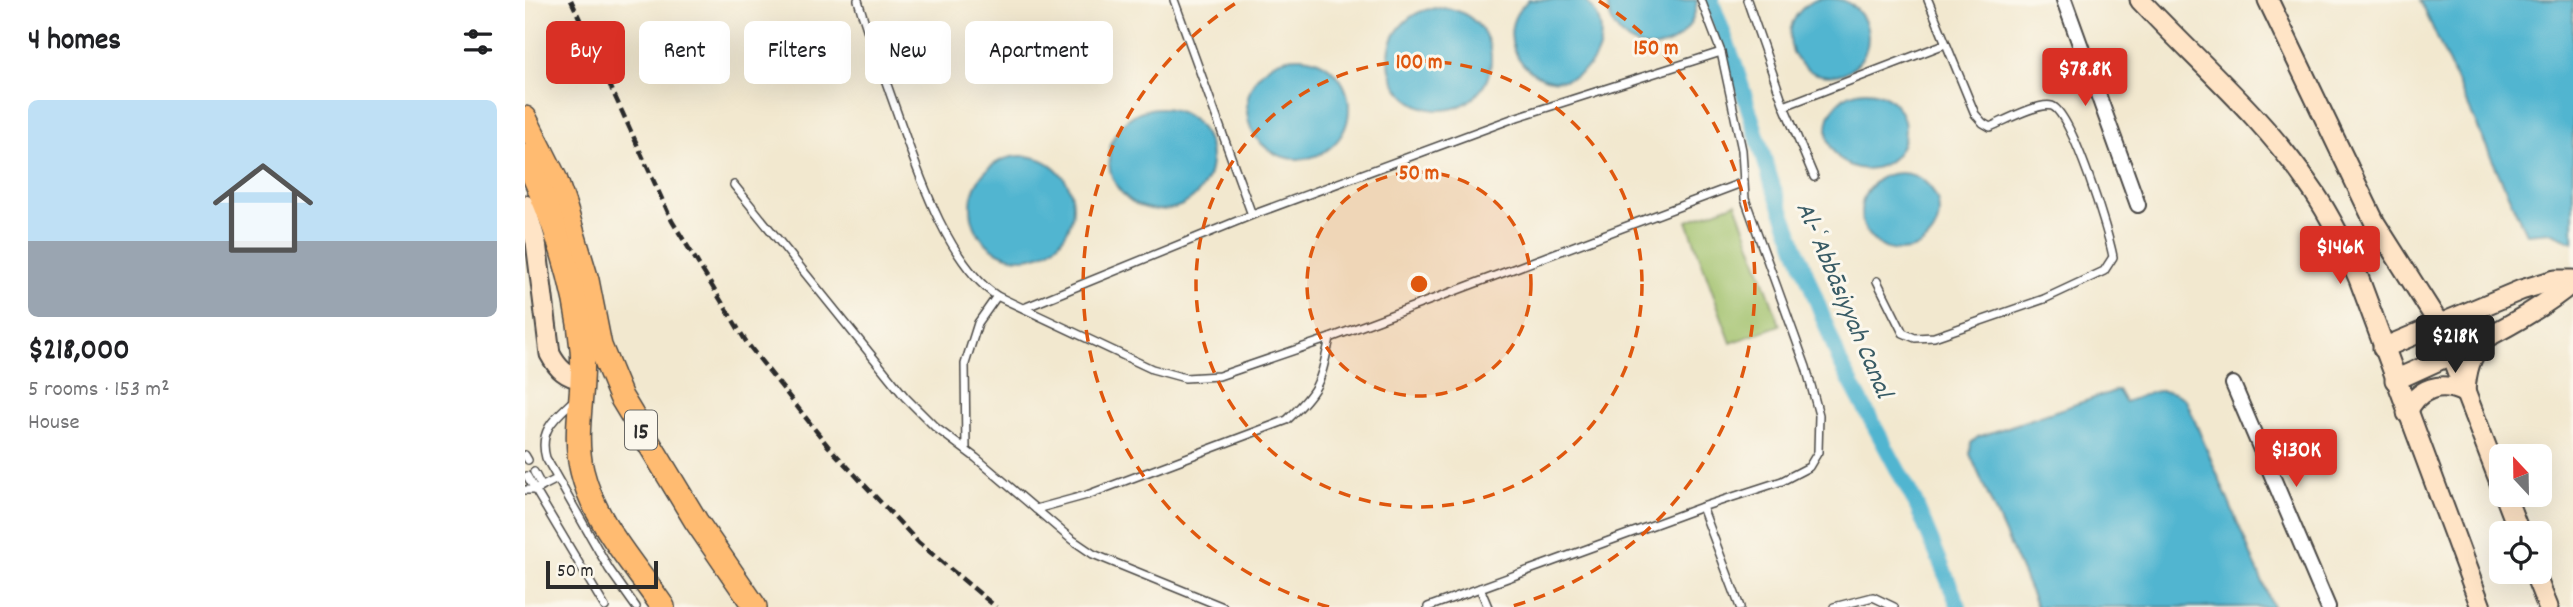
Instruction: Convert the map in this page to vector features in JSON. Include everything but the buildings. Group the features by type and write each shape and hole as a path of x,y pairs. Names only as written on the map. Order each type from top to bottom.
{"highway":[{"path":"525,118 555,178 587,280 588,335 577,440 587,488 629,560 663,607"},
{"path":"525,156 559,238 574,299 588,335"},
{"name":"15","path":"588,335 607,365 630,414 696,521 755,607"}],"main road":[{"path":"2140,0 2254,118 2309,184 2347,250 2481,607"},
{"path":"2268,0 2375,223 2438,324 2489,454"},
{"path":"525,205 536,242 550,354 555,365 583,386"},
{"path":"2383,348 2521,290 2555,280 2573,281"},
{"path":"2395,380 2451,355 2497,330 2548,301 2573,281"},
{"path":"2465,393 2466,373 2472,356 2482,342 2497,330"},
{"path":"2407,413 2416,398 2431,388 2449,386 2465,393"},
{"path":"2539,584 2548,607"}],"street":[{"path":"2064,0 2138,205"},
{"path":"2233,384 2328,607"}],"lane":[{"path":"858,0 910,149 943,228 961,259 984,287 997,296 1152,369 1185,378 1219,376 1330,338 1744,182"},
{"path":"1174,0 1252,215"},
{"path":"1428,607 1702,507 1782,481 1808,467 1818,452 1819,415 1806,368 1745,199 1742,150 1721,52 1701,0"},
{"path":"1747,0 1784,106 1814,177"},
{"path":"1877,281 1903,333 1915,338 1934,338 2044,299 2104,271 2113,257 2111,242 2086,166 2060,113 2052,106 2038,107 1990,127 1983,123 1975,114 1929,0"},
{"path":"1784,106 1945,44"},
{"path":"1024,308 1252,215 1517,117 1721,52"},
{"path":"734,185 905,397 935,427 1070,539 1093,554 1223,607"},
{"path":"966,450 965,364 978,323 997,296"},
{"path":"1036,509 1087,495 1287,420 1310,399 1319,384 1330,338"},
{"path":"583,386 555,418 544,436 543,447 557,479 610,569 636,607"},
{"path":"531,474 605,607"},
{"path":"525,490 539,488 557,479"},
{"path":"1702,507 1740,607"},
{"path":"1480,588 1488,607"},
{"path":"1834,607 1873,597 1894,607"}],"green space":[{"path":"1736,203 1780,325 1731,343 1687,221"}],"water":[{"path":"1821,-1 1837,-1 1851,5 1861,15 1867,29 1867,45 1861,59 1851,69 1837,75 1821,75 1807,69 1797,59 1791,45 1791,29 1797,15 1807,5"},
{"path":"1529,0 1584,0 1589,4 1598,19 1601,37 1598,53 1588,67 1571,78 1553,80 1537,75 1523,64 1514,50 1511,33 1516,16"},
{"path":"1607,0 1697,1 1691,21 1681,36 1667,45 1651,47 1635,44 1622,35 1612,21"},
{"path":"2420,0 2573,0 2573,242 2550,232 2526,234"},
{"path":"1440,8 1459,12 1476,23 1487,40 1491,59 1487,78 1476,95 1459,106 1440,110 1421,106 1404,95 1393,78 1389,59 1393,40 1404,23 1421,12"},
{"path":"1298,57 1317,61 1334,72 1345,89 1349,108 1345,127 1334,144 1317,155 1298,159 1279,155 1262,144 1251,127 1247,108 1251,89 1262,72 1279,61"},
{"path":"1858,91 1874,91 1888,97 1899,108 1905,122 1905,138 1899,152 1888,163 1874,169 1858,169 1844,163 1833,152 1827,138 1827,122 1833,108 1844,97"},
{"path":"1160,108 1179,112 1196,123 1207,140 1211,159 1207,178 1196,195 1179,206 1160,210 1141,206 1124,195 1113,178 1109,159 1113,140 1124,123 1141,112"},
{"path":"1022,156 1041,160 1058,171 1069,188 1073,207 1069,226 1058,243 1041,254 1022,258 1003,254 986,243 975,226 971,207 975,188 986,171 1003,160"},
{"path":"1892,173 1908,173 1922,179 1933,190 1939,204 1939,220 1933,234 1922,245 1908,251 1892,251 1878,245 1867,234 1861,220 1861,204 1867,190 1878,179"},
{"path":"2118,390 2125,402 2163,391 2186,400 2273,607 2037,607 1970,454 1971,443 1978,437"}],"waterway":[{"name":"Al-ʿAbbāsiyyah Canal","path":"1711,0 1734,62 1772,184 1840,362 1915,502 1959,607"}],"railway":[{"path":"571,0 672,221 747,343 828,446 919,543 996,607"}]}
